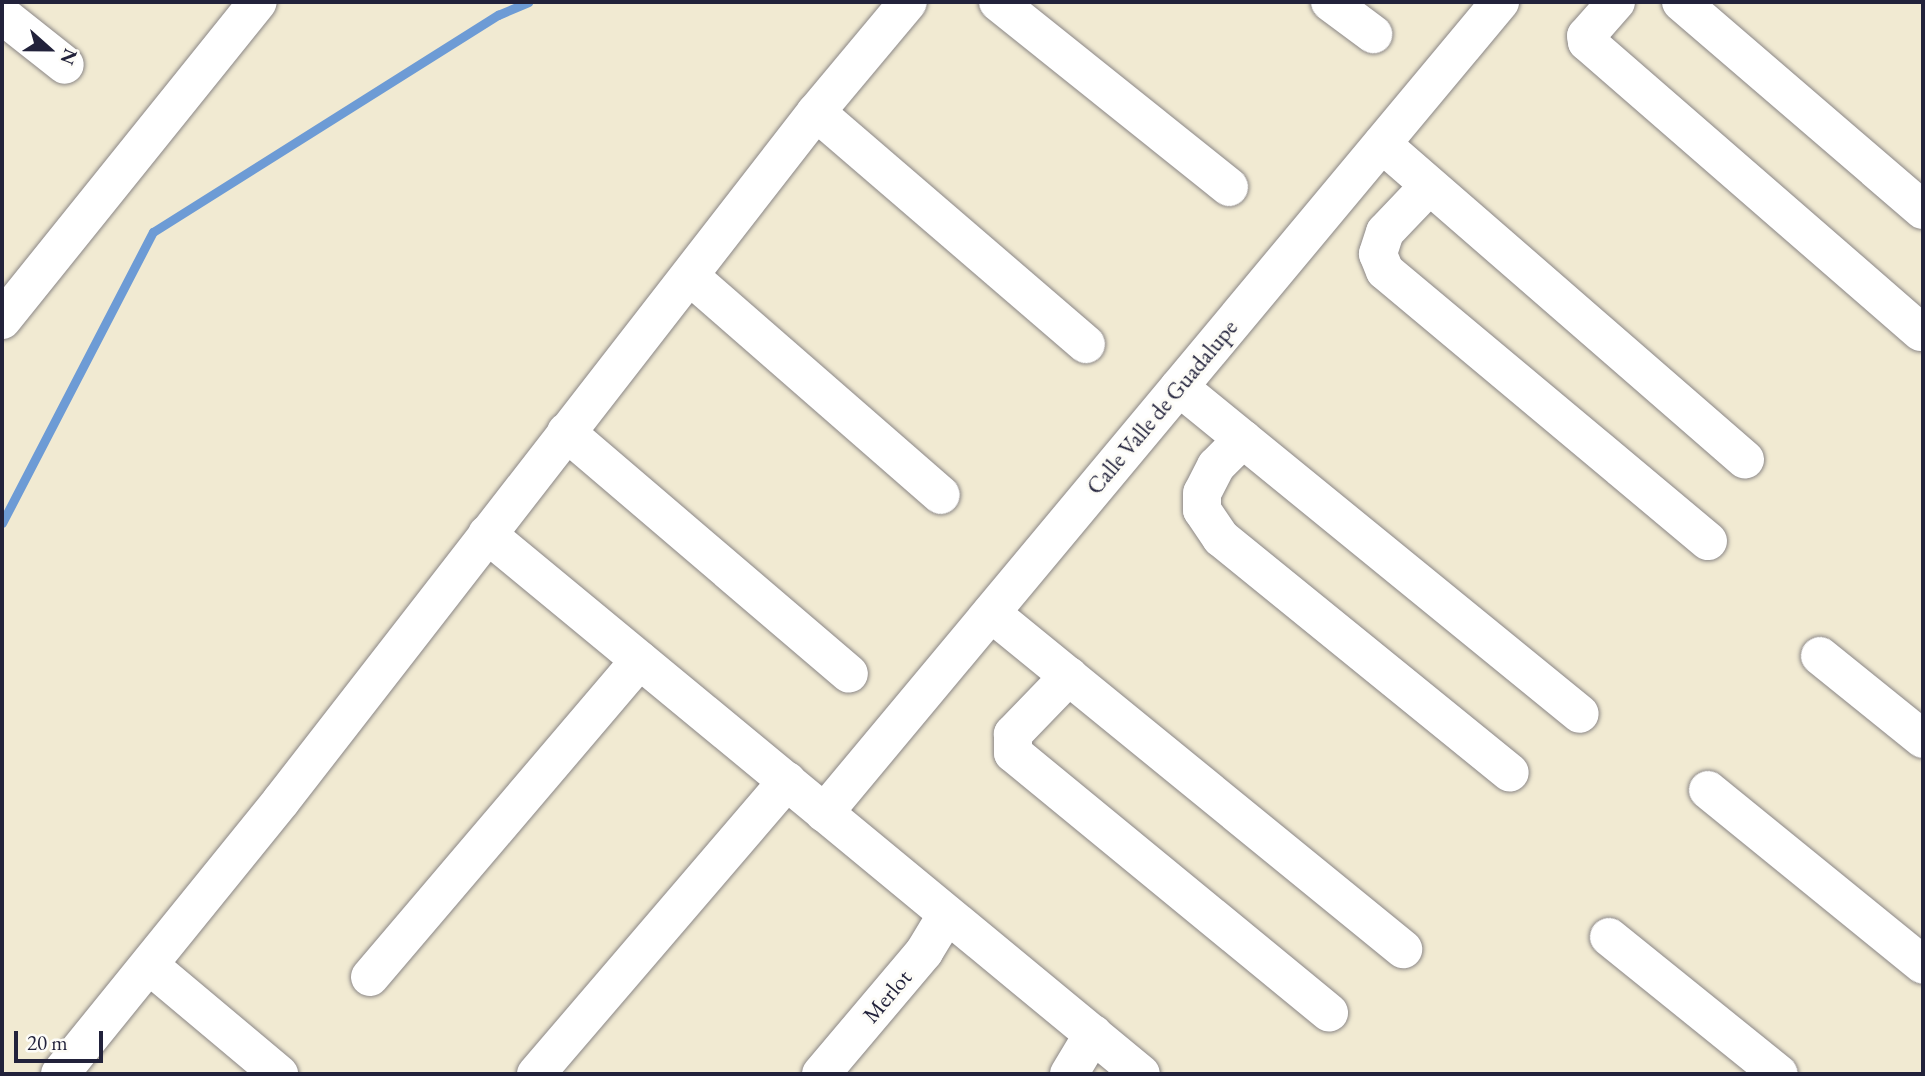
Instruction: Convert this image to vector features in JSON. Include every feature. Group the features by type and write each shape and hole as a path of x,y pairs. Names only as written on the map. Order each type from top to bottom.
{"street":[{"path":"2,320 258,2"},
{"path":"60,1074 149,965 566,432 692,278 816,112 908,2"},
{"path":"998,2 1229,187"},
{"path":"1330,2 1373,34"},
{"name":"Calle Valle de Guadalupe","path":"824,813 1500,2"},
{"path":"1616,2 1587,36 1587,42 1921,332"},
{"path":"1681,2 1923,210"},
{"path":"2,15 65,65"},
{"path":"816,112 1086,344"},
{"path":"1382,144 1428,187 1745,460"},
{"path":"1428,187 1385,232 1378,254 1385,271 1708,541"},
{"path":"692,278 941,495"},
{"path":"1179,387 1580,714"},
{"path":"566,432 849,674"},
{"path":"1243,439 1216,466 1202,493 1202,510 1221,538 1510,773"},
{"path":"487,534 1141,1074"},
{"path":"991,613 1403,949"},
{"path":"1820,656 1923,739"},
{"path":"370,977 640,660"},
{"path":"1069,676 1013,734 1013,753 1329,1013"},
{"path":"536,1074 787,781"},
{"path":"1708,790 1923,965"},
{"name":"Merlot","path":"821,1074 924,952 947,914"},
{"path":"1609,937 1779,1074"},
{"path":"149,965 279,1074"},
{"path":"1069,1074 1093,1034"}],"waterway":[{"path":"2,523 153,232 498,15 528,2"}]}
